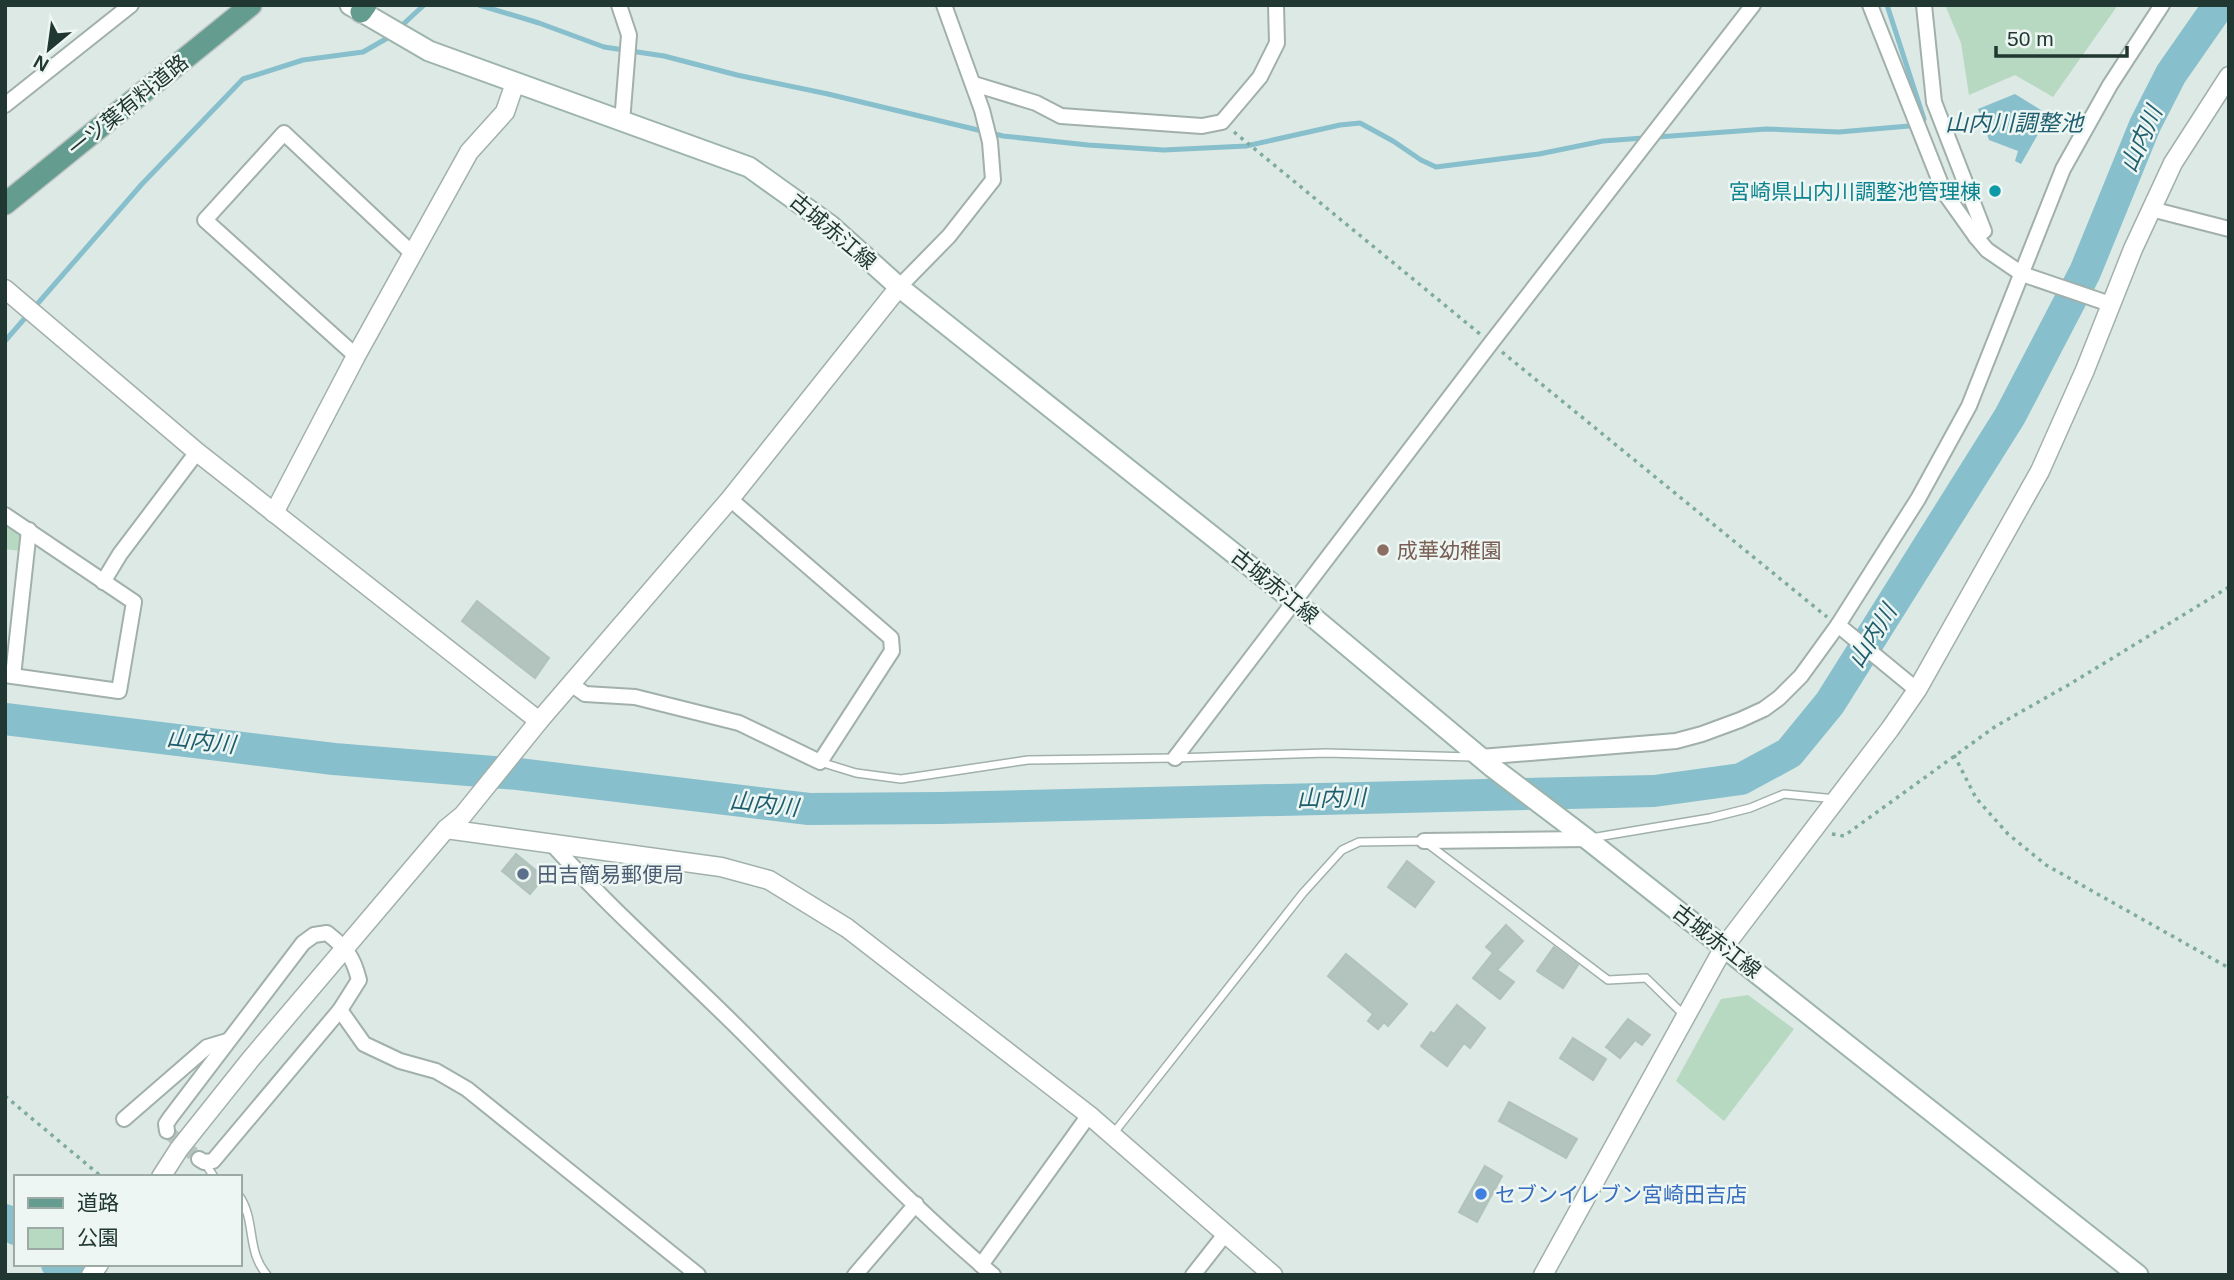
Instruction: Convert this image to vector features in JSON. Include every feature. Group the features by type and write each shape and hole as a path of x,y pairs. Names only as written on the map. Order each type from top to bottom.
{"main road":[{"name":"古城赤江線","path":"361,7 429,51 749,167 830,225 898,287 1295,602 1486,762 1581,834 2138,1275"},
{"name":"一ツ葉有料道路","path":"5,204 246,9"}],"street":[{"path":"5,105 131,5"},
{"path":"620,5 629,35 622,122"},
{"path":"162,1175 179,1149 250,1060 446,829 463,815 539,721 730,499 898,287 949,236 993,180 990,142 974,84 944,5"},
{"path":"974,84 1036,103 1061,116 1202,126 1222,122 1260,77 1277,43 1276,5"},
{"path":"1175,758 1753,5"},
{"path":"1870,5 1944,192 1976,237 1987,250 2027,276 2102,301"},
{"path":"1924,5 1934,102 1984,231 1976,237"},
{"path":"1486,762 1676,741 1727,725 1764,709 1801,676 1838,625 1918,499 1969,406 2027,276 2063,169 2110,85 2162,5"},
{"path":"1543,1275 1724,947 1917,690 2040,471 2085,370 2102,301 2173,163 2229,76"},
{"path":"274,513 356,356 469,152 505,112 515,83"},
{"path":"356,356 205,220 284,133 413,254"},
{"path":"2151,209 2229,229"},
{"path":"8,291 197,452 539,721"},
{"path":"103,582 120,554 197,452"},
{"path":"571,684 585,694 635,697 739,723 820,762 892,651 891,638 730,499"},
{"path":"5,514 29,530 103,582 134,602 120,691 9,676 29,530"},
{"path":"1838,625 1917,690"},
{"path":"446,829 720,867 769,880 847,928 1089,1115 1273,1275"},
{"path":"1424,841 1581,834"},
{"path":"552,844 584,881 752,1041 889,1181 993,1275"},
{"path":"167,1131 166,1124 170,1118 303,943 313,935 327,933 346,948 359,980 340,1010 213,1161 202,1160"},
{"path":"340,1010 364,1044 400,1061 436,1072 467,1089 698,1275"},
{"path":"124,1119 207,1047 227,1041"},
{"path":"981,1265 1089,1115"},
{"path":"855,1275 916,1204"},
{"path":"1193,1275 1226,1233"}],"lane":[{"path":"820,762 856,774 901,779 1028,761 1326,753 1486,762"},
{"path":"1581,834 1710,818 1750,808 1784,794 1836,799"},
{"path":"1113,1134 1303,893 1342,850 1359,842 1424,841 1608,980 1646,978 1685,1015"},
{"path":"202,1160 213,1175"},
{"path":"242,1200 248,1209 252,1246 267,1275"}],"path":[{"path":"1222,122 1838,625"},
{"path":"1811,831 1844,836 1996,726 2229,587"},
{"path":"1954,755 1976,797 2008,834 2046,865 2229,968"},
{"path":"5,1096 100,1175"}],"green space":[{"path":"1945,5 2118,5 2053,97 2015,75 1969,95 1961,43"},
{"path":"5,521 22,532 21,551 5,549"},
{"path":"1748,995 1794,1029 1724,1121 1676,1081 1721,999"}],"water":[{"name":"山内川調整池","path":"2015,94 2049,115 2021,164 2015,161 2018,151 1989,140 1978,109"}],"building":[{"path":"477,601 549,658 535,678 462,621"},
{"name":"田吉簡易郵便局","path":"516,854 544,877 530,894 502,871"},
{"path":"1407,861 1434,882 1415,907 1388,887"},
{"path":"1506,925 1523,941 1497,970 1514,982 1500,999 1473,978 1493,953 1486,947"},
{"path":"1554,947 1578,965 1563,988 1537,971"},
{"path":"1346,954 1407,1004 1388,1026 1384,1022 1378,1029 1368,1021 1373,1014 1328,976"},
{"path":"1457,1005 1485,1028 1470,1048 1464,1043 1447,1066 1421,1046"},
{"path":"1628,1019 1650,1035 1642,1045 1635,1040 1620,1058 1606,1047"},
{"path":"1573,1038 1606,1059 1593,1080 1560,1058"},
{"path":"1509,1102 1577,1139 1566,1158 1499,1121"},
{"name":"セブンイレブン宮崎田吉店","path":"1485,1166 1502,1176 1477,1222 1459,1212"}],"waterway":[{"path":"398,29 424,5"},
{"path":"479,5 604,47 664,56 1003,136 1164,150 1246,146 1360,123 1436,167 1539,154 1603,141 1766,129 1839,132 1909,126 1923,122 1887,5"},
{"name":"山内川","path":"5,719 334,759 518,774 809,809 1654,791 1741,779 1789,753 1830,703 2010,416 2085,272 2145,125 2171,74 2219,5"},
{"path":"5,341 142,184 243,79 303,60 363,52 391,36"},
{"path":"5,1220 14,1227"},
{"path":"59,1266 69,1275"}],"tunnel":[{"path":"167,1131 199,1159"}],"place":[{"name":"宮崎県山内川調整池管理棟","path":"1995,191"},
{"name":"成華幼稚園","path":"1383,550"},
{"name":"田吉簡易郵便局","path":"523,874"},
{"name":"セブンイレブン宮崎田吉店","path":"1481,1194"}]}
